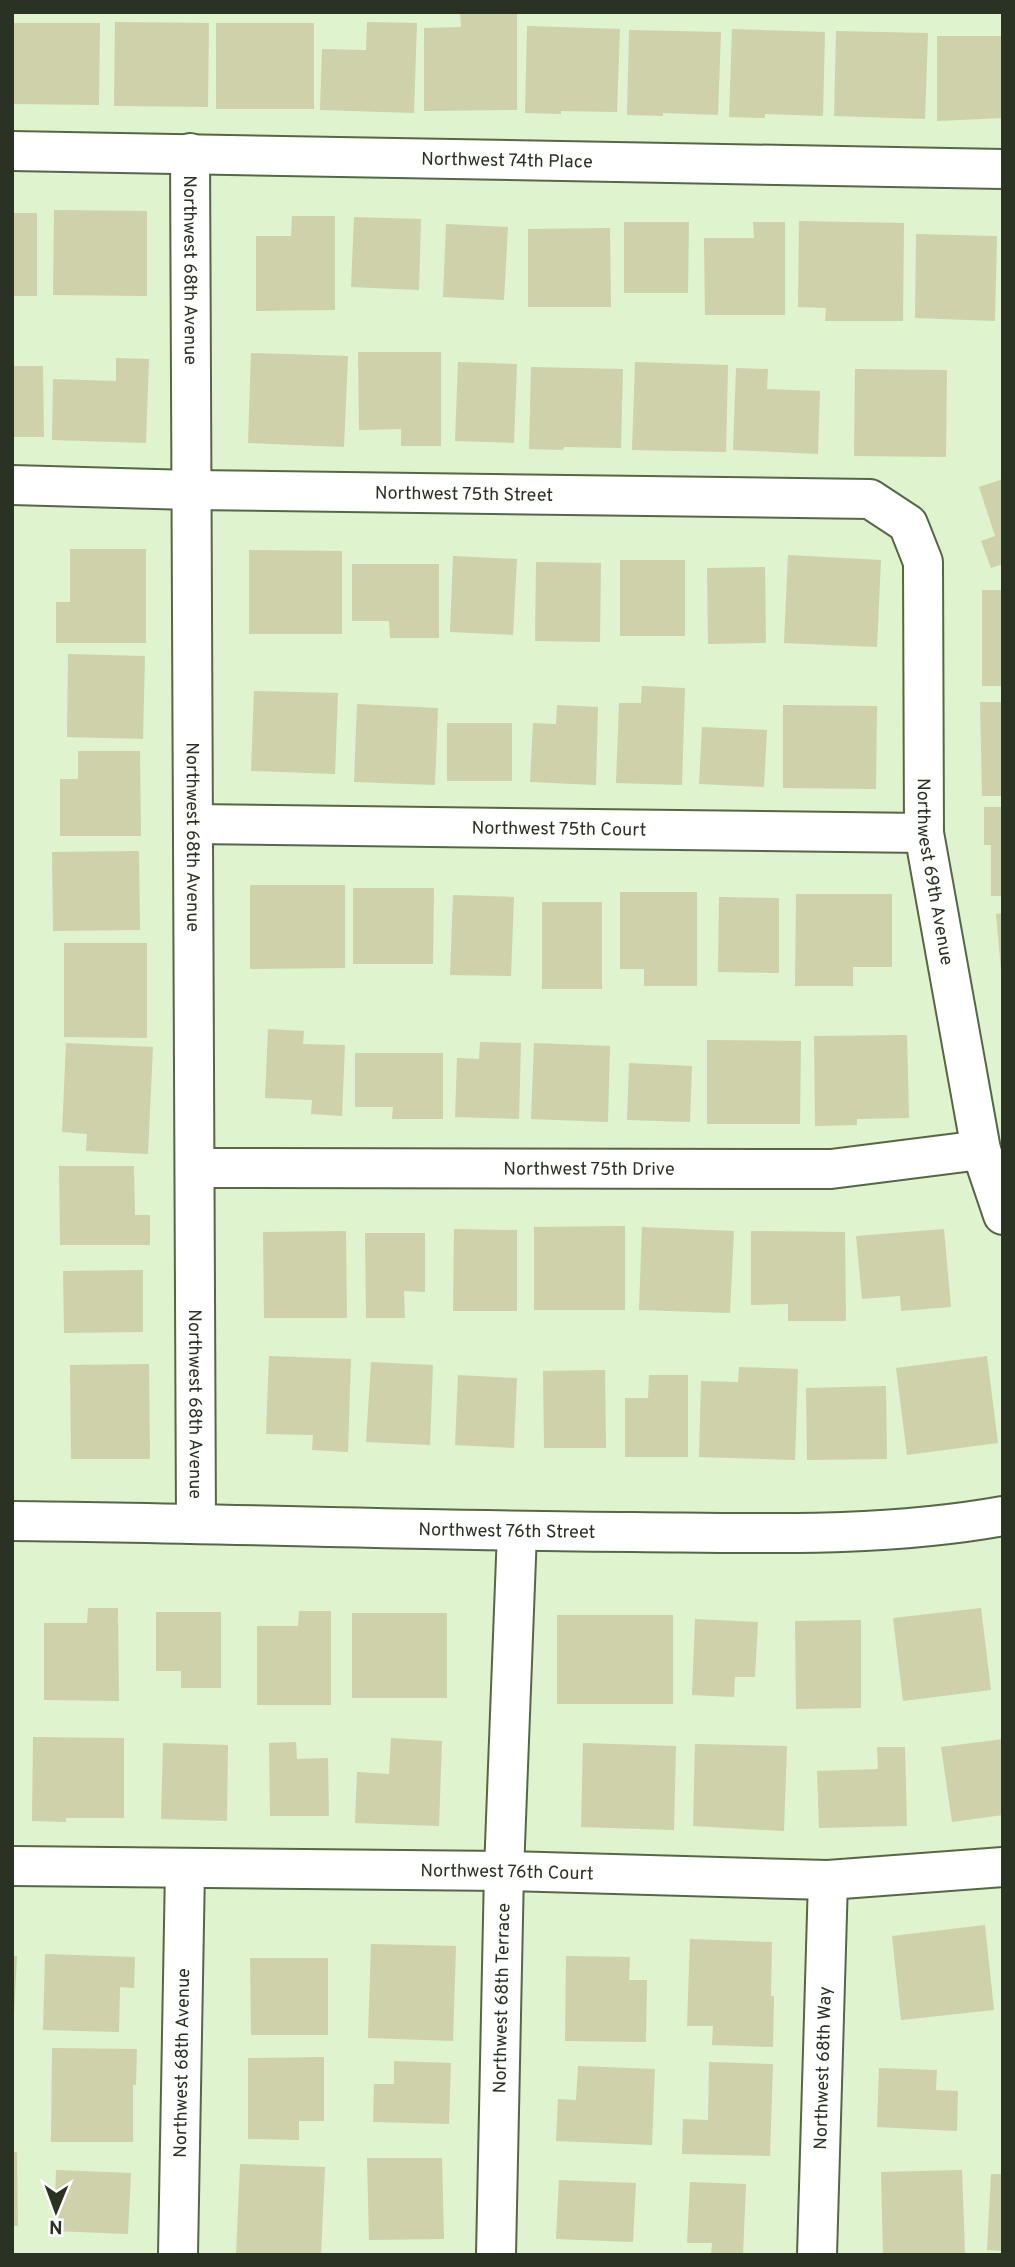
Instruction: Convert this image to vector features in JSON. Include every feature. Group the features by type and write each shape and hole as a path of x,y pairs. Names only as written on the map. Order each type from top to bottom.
{"street":[{"name":"Northwest 74th Place","path":"12,151 1003,169"},
{"name":"Northwest 68th Avenue","path":"190,153 196,1523"},
{"name":"Northwest 75th Street","path":"12,485 870,499 908,524"},
{"name":"Northwest 69th Avenue","path":"908,524 923,562 924,833 981,1150 1003,1215"},
{"name":"Northwest 75th Court","path":"193,824 924,833"},
{"name":"Northwest 75th Drive","path":"195,1168 831,1169 981,1150"},
{"name":"Northwest 76th Street","path":"12,1521 517,1532 812,1534 958,1524 1003,1516"},
{"name":"Northwest 68th Terrace","path":"496,2255 505,1871 517,1532"},
{"name":"Northwest 76th Court","path":"12,1866 505,1871 828,1880 1003,1867"},
{"name":"Northwest 68th Avenue","path":"178,2255 185,1869"},
{"name":"Northwest 68th Way","path":"817,2255 828,1880"}],"building":[{"path":"460,12 517,12 517,110 424,111 424,28 461,27"},
{"path":"115,22 209,23 208,107 114,106"},
{"path":"367,22 417,23 414,113 320,110 322,49 366,50"},
{"path":"12,23 100,23 99,105 12,104"},
{"path":"216,23 314,23 314,109 216,109"},
{"path":"527,26 620,29 617,112 525,113"},
{"path":"732,29 825,32 823,116 765,114 765,118 729,117"},
{"path":"629,30 721,32 718,115 627,115"},
{"path":"836,31 928,33 925,119 834,116"},
{"path":"937,36 1003,36 1003,118 937,121"},
{"path":"54,210 147,211 147,296 53,295"},
{"path":"12,213 37,213 37,296 12,296"},
{"path":"292,216 335,216 335,310 256,311 256,236 291,236"},
{"path":"354,217 421,219 419,290 351,287"},
{"path":"799,221 904,223 903,321 825,321 826,308 798,307"},
{"path":"624,222 689,222 688,293 624,293"},
{"path":"753,222 785,222 785,315 705,315 704,238 754,238"},
{"path":"446,224 508,227 504,300 443,297"},
{"path":"610,228 611,307 528,307 528,229"},
{"path":"916,234 997,236 995,321 915,318"},
{"path":"358,352 441,352 441,446 401,446 401,429 359,430"},
{"path":"251,353 348,356 344,447 248,443"},
{"path":"116,358 149,359 146,443 52,440 53,379 116,381"},
{"path":"458,362 517,364 514,443 455,441"},
{"path":"635,362 728,365 726,452 632,450"},
{"path":"12,366 43,366 44,437 12,437"},
{"path":"531,367 623,369 621,448 529,449"},
{"path":"736,368 768,369 767,389 820,391 818,454 733,450"},
{"path":"855,369 947,370 946,457 854,456"},
{"path":"1003,479 1003,564 991,568 981,541 995,536 979,487"},
{"path":"70,549 146,549 146,643 56,643 56,602 70,602"},
{"path":"249,550 342,551 342,634 249,634"},
{"path":"788,555 881,560 877,647 784,643"},
{"path":"453,556 517,559 513,635 450,632"},
{"path":"620,560 685,560 685,636 620,636"},
{"path":"536,562 601,563 600,642 535,641"},
{"path":"352,564 439,564 439,638 390,638 389,621 352,621"},
{"path":"765,567 766,643 708,644 707,568"},
{"path":"982,590 1003,590 1003,686 982,686"},
{"path":"68,654 145,656 143,739 67,737"},
{"path":"642,686 685,688 682,785 616,783 619,703 641,703"},
{"path":"254,691 338,693 335,774 251,771"},
{"path":"980,702 1003,702 1003,796 982,796"},
{"path":"357,704 438,708 435,785 354,782"},
{"path":"557,705 598,707 596,785 530,782 533,723 556,724"},
{"path":"783,705 877,706 876,789 783,788"},
{"path":"447,723 512,723 512,781 447,781"},
{"path":"702,727 767,730 764,787 699,784"},
{"path":"78,751 140,751 141,836 60,836 60,779 78,779"},
{"path":"984,807 1003,807 1003,896 991,896 991,845 984,845"},
{"path":"139,851 140,930 53,931 52,852"},
{"path":"250,885 345,885 345,968 250,969"},
{"path":"353,888 434,888 433,964 353,964"},
{"path":"620,892 697,892 697,986 644,986 644,969 620,969"},
{"path":"796,894 892,894 892,967 853,967 853,986 795,986"},
{"path":"453,895 514,897 511,976 450,975"},
{"path":"719,897 779,898 779,973 718,972"},
{"path":"542,902 602,902 602,989 542,989"},
{"path":"1003,913 1003,971 1001,971 996,914"},
{"path":"64,943 147,943 147,1038 64,1037"},
{"path":"268,1029 304,1031 303,1044 345,1045 342,1116 311,1114 312,1100 265,1098"},
{"path":"907,1035 909,1118 857,1119 857,1125 815,1126 814,1036"},
{"path":"707,1040 801,1041 800,1124 707,1124"},
{"path":"480,1042 521,1043 519,1119 455,1117 457,1058 479,1059"},
{"path":"66,1043 153,1047 148,1154 86,1151 87,1134 62,1132"},
{"path":"534,1043 610,1046 608,1122 531,1119"},
{"path":"355,1053 443,1053 443,1119 392,1119 393,1107 355,1107"},
{"path":"629,1063 692,1066 690,1122 627,1120"},
{"path":"59,1166 134,1166 135,1215 150,1215 150,1245 60,1245"},
{"path":"625,1226 625,1310 534,1310 534,1227"},
{"path":"642,1227 734,1231 730,1313 639,1310"},
{"path":"454,1229 517,1230 517,1311 453,1311"},
{"path":"944,1229 951,1307 901,1311 900,1296 862,1299 856,1236"},
{"path":"346,1231 347,1318 264,1318 263,1232"},
{"path":"751,1231 845,1232 846,1321 788,1321 788,1304 751,1305"},
{"path":"365,1233 425,1233 425,1292 404,1291 405,1318 366,1318"},
{"path":"143,1270 143,1332 64,1333 63,1271"},
{"path":"269,1356 351,1359 348,1452 312,1450 313,1435 266,1434"},
{"path":"987,1356 998,1443 907,1455 896,1368"},
{"path":"371,1362 433,1365 430,1445 366,1442"},
{"path":"149,1364 150,1459 71,1459 70,1365"},
{"path":"739,1367 798,1369 795,1460 699,1457 701,1381 738,1382"},
{"path":"605,1370 606,1448 544,1448 543,1371"},
{"path":"458,1375 517,1378 514,1448 455,1445"},
{"path":"649,1375 688,1375 688,1457 625,1457 625,1398 648,1398"},
{"path":"886,1386 887,1459 807,1460 806,1388"},
{"path":"88,1608 118,1608 119,1701 44,1700 44,1623 87,1623"},
{"path":"981,1608 991,1690 903,1701 893,1618"},
{"path":"299,1611 331,1611 331,1705 257,1705 257,1626 298,1626"},
{"path":"156,1612 221,1612 221,1688 181,1688 181,1671 156,1671"},
{"path":"352,1613 447,1613 447,1698 352,1698"},
{"path":"557,1615 673,1615 673,1704 557,1704"},
{"path":"695,1619 758,1622 755,1677 735,1677 734,1697 692,1695"},
{"path":"861,1620 861,1708 796,1709 795,1621"},
{"path":"33,1737 124,1738 124,1818 66,1818 66,1822 32,1821"},
{"path":"391,1738 442,1741 439,1826 355,1823 357,1772 389,1774"},
{"path":"1003,1739 1003,1815 952,1822 941,1747"},
{"path":"296,1742 297,1759 328,1758 329,1816 270,1816 269,1743"},
{"path":"163,1743 228,1745 227,1821 161,1819"},
{"path":"583,1743 676,1746 674,1830 581,1827"},
{"path":"695,1744 787,1746 784,1831 693,1826"},
{"path":"877,1747 905,1747 907,1826 819,1828 817,1771 878,1769"},
{"path":"985,1925 994,2010 901,2020 892,1936"},
{"path":"690,1939 772,1942 773,2047 712,2045 713,2026 687,2026"},
{"path":"371,1944 456,1946 453,2041 368,2038"},
{"path":"45,1954 135,1957 134,1988 120,1987 119,2032 43,2030"},
{"path":"12,1956 17,1956 14,2015 12,2015"},
{"path":"566,1956 630,1957 629,1980 647,1980 646,2042 565,2041"},
{"path":"250,1958 328,1958 328,2035 251,2035"},
{"path":"52,2048 137,2049 136,2085 133,2085 133,2142 51,2142"},
{"path":"324,2057 324,2121 299,2121 299,2140 248,2139 248,2058"},
{"path":"394,2061 451,2063 449,2124 373,2122 374,2084 394,2084"},
{"path":"709,2062 773,2064 770,2156 682,2154 683,2119 708,2120"},
{"path":"578,2066 655,2069 652,2145 556,2141 558,2099 576,2100"},
{"path":"879,2068 937,2070 936,2090 958,2091 957,2131 877,2127"},
{"path":"12,2152 17,2152 18,2226 12,2226"},
{"path":"367,2158 442,2158 444,2239 369,2240"},
{"path":"240,2164 325,2167 321,2255 236,2255"},
{"path":"56,2170 131,2173 128,2234 54,2231"},
{"path":"962,2170 965,2253 883,2255 881,2172"},
{"path":"991,2174 1003,2174 1003,2251 987,2250"},
{"path":"559,2180 636,2183 633,2242 556,2239"},
{"path":"690,2182 746,2184 743,2255 711,2255 712,2243 687,2243"}]}
